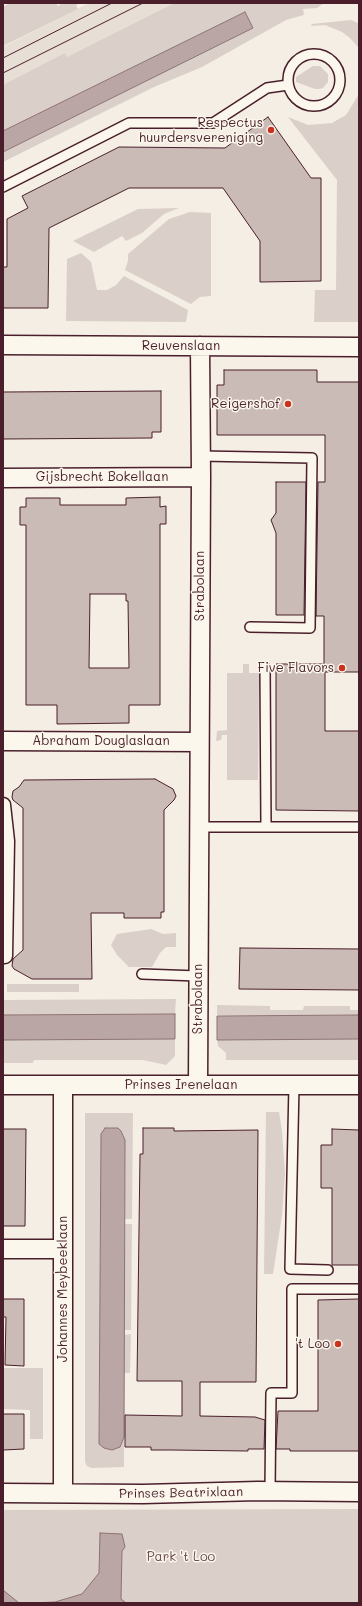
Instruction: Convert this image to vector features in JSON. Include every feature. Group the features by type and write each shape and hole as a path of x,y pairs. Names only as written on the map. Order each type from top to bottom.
{"street":[{"name":"Reuvenslaan","path":"3,345 359,347"},
{"name":"Strabolaan","path":"198,1085 201,477 200,346"},
{"name":"Gijsbrecht Bokellaan","path":"3,478 201,477"},
{"name":"Abraham Douglaslaan","path":"3,741 199,742"},
{"path":"3,805 5,841 4,954"},
{"name":"Prinses Irenelaan","path":"3,1085 359,1085"},
{"name":"Johannes Meybeeklaan","path":"63,1085 63,1493"},
{"path":"3,1249 63,1249"},
{"name":"Prinses Beatrixlaan","path":"3,1494 144,1494 270,1491 359,1492"}],"lane":[{"path":"315,54 327,57 336,65 339,73 339,89 335,96 328,103 319,106 310,106 301,103 294,98 288,85 287,81 289,72 293,64 299,58 307,55 315,54"},
{"path":"3,187 129,123 213,123 267,88 288,85"},
{"path":"200,456 312,458 310,628 250,628"},
{"path":"266,666 266,827"},
{"path":"199,827 359,827"},
{"path":"142,974 198,976"},
{"path":"294,1085 290,1269 328,1270"},
{"path":"270,1491 271,1393 292,1393 292,1289 359,1289"}],"shaded area":[{"path":"89,3 174,3 3,91 3,47"},
{"path":"245,12 253,28 3,152 3,131"},
{"path":"175,1014 175,1039 3,1040 3,1015"},
{"path":"359,1015 359,1039 217,1040 217,1016"},
{"path":"105,1128 118,1128 125,1140 124,1437 120,1447 112,1450 104,1448 99,1444 101,1134"},
{"path":"100,1533 122,1534 125,1547 122,1551 121,1599 126,1603 31,1603 55,1602 82,1594 99,1573"},
{"path":"3,1590 19,1603 3,1603"}],"green space":[{"path":"10,3 56,3 58,6 60,3 80,3 76,5 78,9 3,46 3,7"},
{"path":"174,3 324,3 317,8 303,9 304,15 286,20 202,67 154,87 3,162 3,152 253,28 245,12 3,131 3,85 65,53 67,57"},
{"path":"351,20 358,23 359,48 342,32 325,25 311,26 312,24"},
{"path":"313,66 320,66 328,74 328,82 323,88 315,89 296,82 296,77"},
{"path":"359,94 359,322 314,322 315,290 336,290 337,180 288,117 308,125 332,123 346,115"},
{"path":"179,208 164,214 142,233 126,241 122,236 94,252 73,241 138,209"},
{"path":"190,212 211,213 211,296 200,297 191,304 125,270 128,261 128,254 169,219"},
{"path":"81,253 91,262 97,290 107,290 116,285 124,276 188,310 186,322 66,321 67,259"},
{"path":"243,664 249,664 249,673 259,673 258,780 227,780 227,735 222,735 221,740 216,741 217,731 227,730 227,673 243,673"},
{"path":"151,929 163,934 176,933 176,947 166,947 160,953 152,967 129,967 117,955 111,945 117,934"},
{"path":"7,984 79,984 79,992 7,992"},
{"path":"176,999 175,1014 3,1015 3,1000"},
{"path":"217,1005 270,1006 270,1010 303,1010 304,1006 350,1006 350,1010 359,1010 359,1015 217,1015"},
{"path":"175,1039 175,1056 166,1065 143,1060 34,1060 33,1063 3,1063 3,1040"},
{"path":"359,1039 359,1060 226,1060 226,1053 218,1046 217,1040"},
{"path":"266,1112 279,1112 285,1173 282,1215 273,1274 264,1274"},
{"path":"85,1113 133,1113 132,1219 125,1219 125,1140 121,1131 101,1134 99,1444 120,1447 124,1437 124,1467 91,1468 87,1466 85,1462"},
{"path":"125,1224 132,1224 131,1330 124,1330"},
{"path":"3,1319 4,1319 3,1368"},
{"path":"131,1334 130,1373 124,1373 124,1335"},
{"path":"3,1368 43,1368 43,1439 30,1439 30,1410 3,1409"},
{"name":"Park 't Loo","path":"359,1509 359,1603 3,1603 3,1510"}],"building":[{"path":"268,117 311,178 321,178 321,281 260,282 260,241 223,188 129,188 49,228 48,308 3,308 3,267 7,267 7,219 28,208 22,196 119,147 225,148"},
{"path":"224,370 317,370 317,382 359,382 359,672 325,672 325,731 359,731 359,811 276,810 276,664 324,664 324,616 316,616 318,482 325,482 325,435 217,435 217,385 224,385"},
{"path":"161,391 161,432 152,432 152,438 3,439 3,392"},
{"path":"276,482 306,482 304,615 276,615 276,533 271,520 276,513"},
{"path":"160,497 160,507 166,506 166,524 160,524 160,705 129,705 129,723 57,724 57,705 26,705 26,525 20,525 20,507 26,507 26,498 60,498 60,505 126,505 126,498","holes":["90,594 126,594 126,601 128,601 129,668 89,668"]},
{"path":"155,779 173,789 176,796 164,810 164,912 161,912 161,918 124,918 124,913 91,913 92,979 32,979 14,969 12,966 13,959 23,950 23,808 13,800 13,791 19,787 24,780"},
{"path":"240,948 359,949 359,990 239,989"},
{"path":"143,1128 174,1128 174,1131 258,1130 256,1382 200,1382 200,1416 255,1417 265,1420 264,1449 248,1449 248,1451 151,1450 151,1447 125,1447 125,1415 182,1416 182,1381 137,1381 140,1154 143,1154"},
{"path":"3,1129 26,1129 25,1226 3,1226"},
{"path":"332,1129 359,1130 359,1265 332,1265 332,1188 321,1188 321,1145 332,1145"},
{"path":"3,1299 24,1299 24,1366 5,1365 6,1317 3,1317"},
{"name":"'t Loo","path":"359,1299 359,1451 290,1451 290,1449 276,1449 278,1411 318,1411 318,1300"},
{"path":"3,1414 24,1414 24,1449 3,1450"}],"tram line":[{"path":"3,58 112,3"},
{"path":"3,73 143,3"}],"place":[{"name":"Respectus huurdersvereniging","path":"271,130"},
{"name":"Reigershof","path":"288,404"},
{"name":"Five Flavors","path":"342,668"},
{"name":"'t Loo","path":"338,1344"}]}
